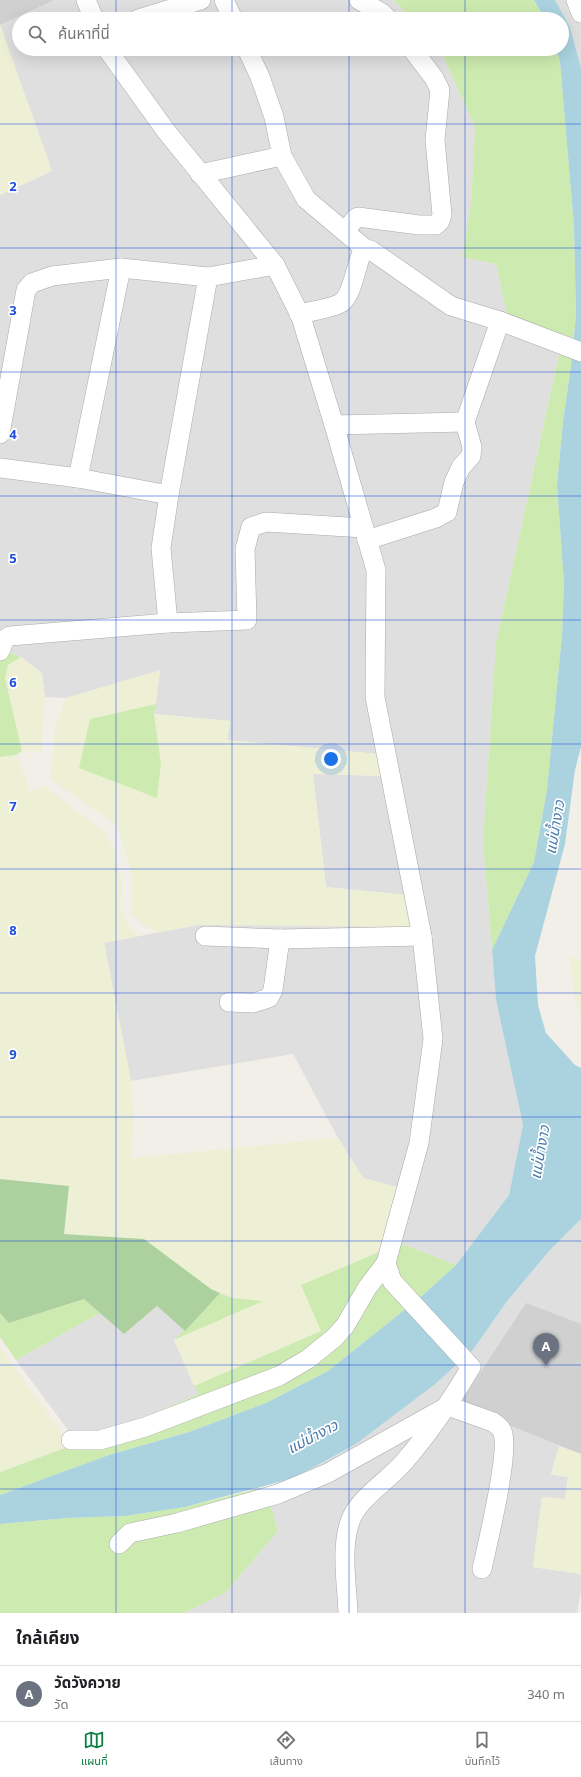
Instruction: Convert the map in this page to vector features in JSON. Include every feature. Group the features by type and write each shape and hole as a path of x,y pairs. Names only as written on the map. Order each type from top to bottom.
{"street":[{"path":"86,0 91,12"},
{"path":"161,12 201,0"},
{"path":"224,0 230,12"},
{"path":"359,0 379,12"},
{"path":"576,0 581,12"},
{"path":"71,1440 100,1440 252,1388 279,1376 308,1359 334,1338 344,1326 367,1288 386,1262 419,1143 433,1039 422,936 374,696 376,570 334,425 299,314 275,265 166,131 112,56"},
{"path":"250,56 260,76 274,117 282,156 306,199 364,248 372,250 451,306 500,321 575,350"},
{"path":"345,232 358,217 419,225 436,225 440,221 442,215 435,140 440,90 434,78 417,56"},
{"path":"200,174 282,156"},
{"path":"299,314 340,304 348,297 360,256 364,248"},
{"path":"0,434 26,290 32,283 52,276 121,268 208,277 275,265"},
{"path":"78,478 121,268"},
{"path":"168,623 161,548 208,277"},
{"path":"0,650 4,639 10,636 168,623 247,620 245,549 251,527 266,522 366,534 436,518 447,512 456,477 461,466 471,456 472,447 465,422 500,321"},
{"path":"334,425 465,422"},
{"path":"0,468 78,478 169,495"},
{"path":"205,936 280,939 422,936"},
{"path":"230,1002 253,1003 269,998 273,990 280,939"},
{"path":"348,1613 345,1544 351,1518 366,1497 404,1463 448,1406 471,1367 392,1281 386,1262"},
{"path":"119,1544 130,1533 177,1524 278,1494 328,1473 448,1406 494,1422 500,1426 503,1431 504,1438 502,1465 496,1506 482,1569"}],"shaded area":[{"path":"0,0 394,0 405,12 12,12 12,56 443,56 475,127 471,205 462,257 496,264 508,319 563,335 496,643 483,841 496,1000 523,1125 509,1195 456,1265 385,1237 401,1188 363,1178 338,1138 293,1054 131,1081 104,943 196,925 407,895 326,887 313,774 384,776 378,754 227,740 230,721 154,714 160,671 66,698 45,697 42,673 21,657 0,649 0,195 52,171 0,25"},
{"path":"0,0 54,0 28,12 12,12 12,19 0,25"},
{"path":"555,0 581,0 581,68 569,25 569,12 562,12"},
{"path":"581,1219 581,1454 559,1446 551,1474 568,1477 565,1499 542,1497 533,1567 581,1574 581,1590 577,1613 184,1613 225,1593 278,1531 265,1487 294,1478 356,1444 434,1385 472,1351 508,1300 550,1250"},
{"path":"526,1303 581,1324 581,1454 459,1405"},
{"path":"157,1306 185,1331 174,1340 199,1394 100,1435 71,1434 16,1360 100,1313 124,1334"}],"green space":[{"path":"394,0 534,0 541,12 405,12"},
{"path":"0,25 52,171 0,195"},
{"path":"443,56 558,56 560,61 574,227 576,314 557,486 564,583 562,635 547,790 534,862 492,950 483,841 496,643 563,336 508,319 496,264 462,257 471,205 475,127"},
{"path":"0,649 21,657 8,665 5,678 22,751 16,755 0,757"},
{"path":"21,657 42,673 45,697 41,751 22,751 5,678 8,665"},
{"path":"160,670 156,704 90,719 161,764 154,714 230,721 227,740 378,754 385,776 313,774 326,887 407,895 413,927 198,925 157,933 140,922 131,913 132,877 120,834 114,823 50,779 55,728 66,698"},
{"path":"156,704 154,714 161,764 157,798 79,768 90,719"},
{"path":"16,755 31,791 44,786 103,831 114,850 122,882 120,906 123,917 137,936 104,943 131,1081 134,1109 132,1158 338,1138 363,1178 401,1188 379,1252 302,1285 321,1331 194,1386 174,1340 262,1301 232,1298 211,1289 144,1239 64,1234 69,1186 0,1179 0,757"},
{"path":"570,958 581,959 581,1018 575,998"},
{"path":"0,1179 69,1186 64,1234 144,1239 211,1289 220,1293 185,1331 157,1306 124,1334 84,1299 9,1323 0,1313"},
{"path":"385,1237 456,1265 423,1295 328,1371 266,1403 189,1432 109,1455 0,1495 0,1472 100,1435 199,1394 194,1386 321,1331 301,1285 379,1252"},
{"path":"220,1293 232,1298 263,1301 174,1340"},
{"path":"84,1299 100,1313 16,1360 0,1337 0,1313 9,1323"},
{"path":"0,1347 71,1446 0,1472"},
{"path":"559,1446 581,1454 581,1574 533,1567 542,1497 565,1499 568,1477 551,1474"},
{"path":"265,1487 278,1531 225,1593 184,1613 0,1613 0,1524 67,1518 125,1516 185,1507"}],"water":[{"path":"534,0 555,0 562,12 541,12"},
{"name":"แม่น้ำงาว","path":"569,25 581,68 581,747 575,770 565,844 535,956 538,1005 546,1033 575,1065 581,1068 581,1219 550,1250 508,1300 472,1351 434,1385 356,1444 294,1478 185,1507 125,1516 67,1518 0,1524 0,1495 109,1455 189,1432 266,1403 328,1371 423,1295 456,1265 509,1195 523,1125 496,1000 492,950 534,862 547,790 562,635 564,583 557,486 576,314 574,227 560,61 558,56 569,56"}],"place":[{"name":"วัดวังควาย","path":"546,1366"}]}
